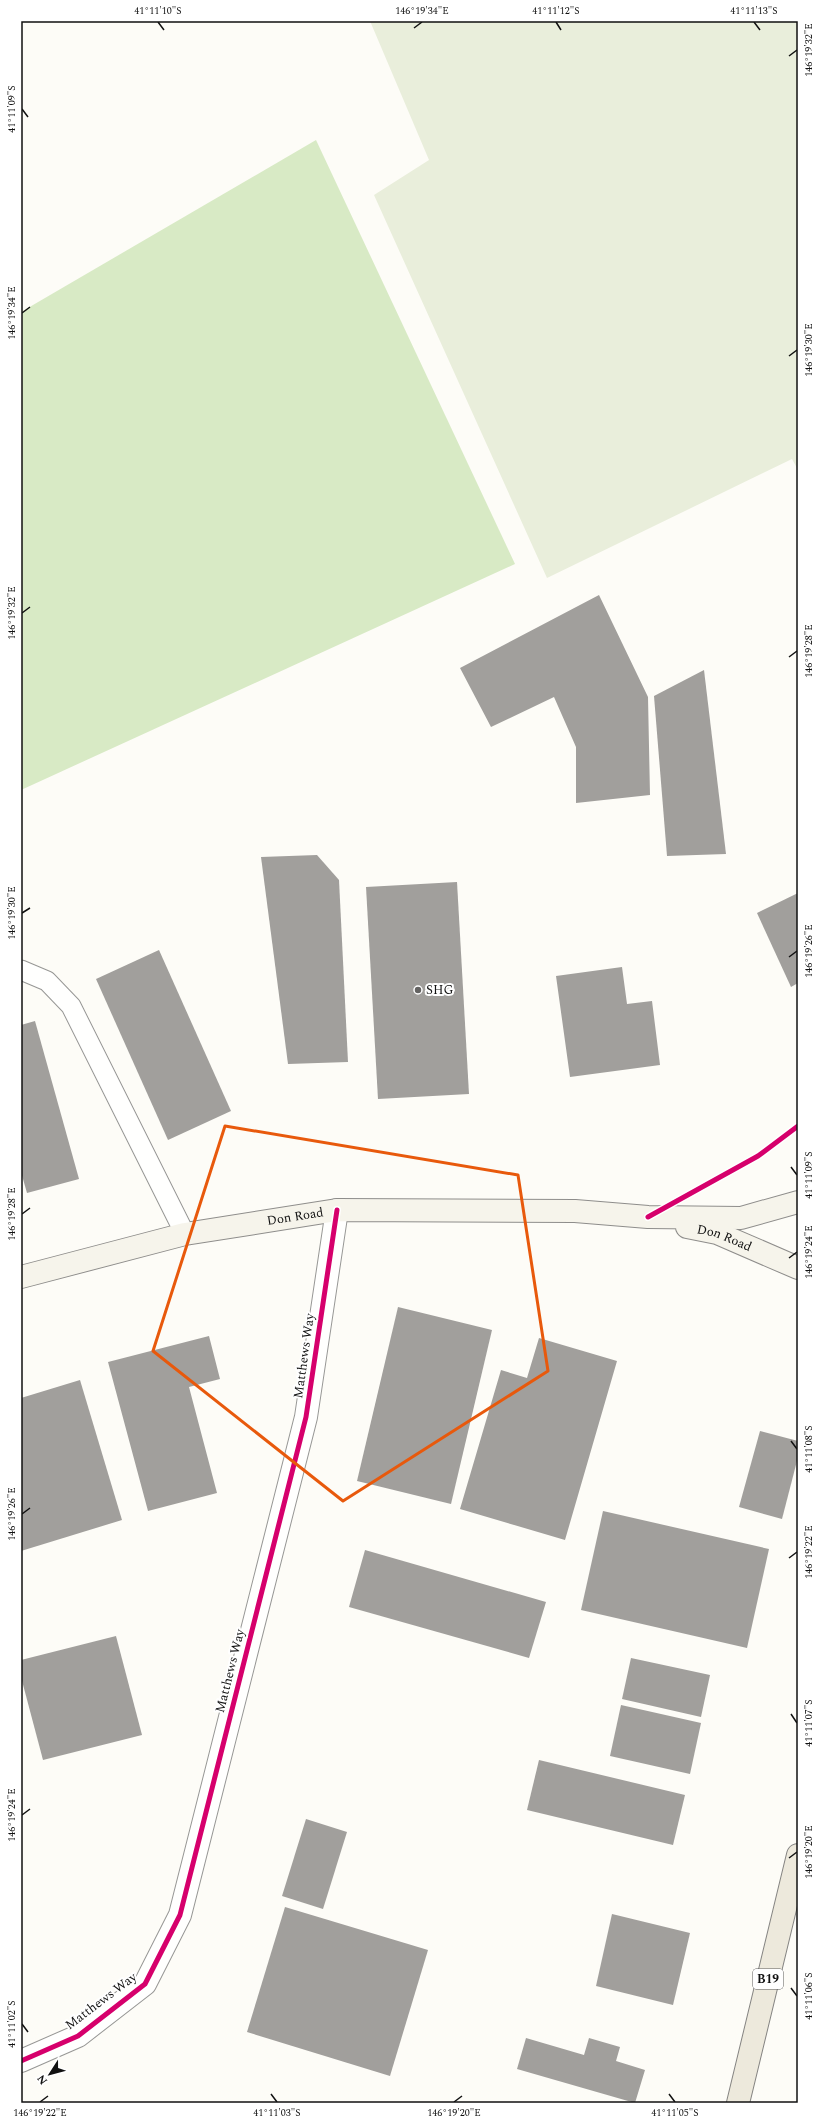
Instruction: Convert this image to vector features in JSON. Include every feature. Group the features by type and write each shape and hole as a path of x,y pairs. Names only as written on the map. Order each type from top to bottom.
{"main road":[{"name":"Don Road","path":"21,1277 185,1234 337,1210 575,1211 648,1218 741,1218 798,1202"},
{"name":"Don Road","path":"648,1218 717,1234 798,1268"},
{"name":"B19","path":"738,2103 798,1856"}],"street":[{"name":"Matthews Way","path":"21,2061 78,2036 145,1984 180,1915 306,1417 337,1210"}],"lane":[{"path":"21,970 47,981 71,1006 185,1234"}],"highlighted area":[{"path":"225,1126 518,1175 548,1371 343,1501 153,1351"}],"green space":[{"path":"370,21 798,21 798,470 792,459 547,578 374,195 429,160"},
{"path":"316,140 515,564 21,790 21,312"}],"building":[{"path":"599,595 648,697 650,795 576,803 576,747 554,697 491,727 460,668"},
{"path":"704,670 726,854 667,856 654,696"},
{"path":"317,855 339,880 348,1062 288,1064 261,857"},
{"name":"SHG","path":"457,882 469,1094 378,1099 366,887"},
{"path":"798,893 798,983 791,987 757,913"},
{"path":"159,950 231,1111 168,1140 96,979"},
{"path":"622,967 627,1004 652,1001 660,1065 570,1077 556,976"},
{"path":"35,1021 79,1179 27,1193 21,1172 21,1025"},
{"path":"398,1307 492,1330 451,1504 357,1481"},
{"path":"209,1336 220,1379 189,1387 217,1493 148,1511 108,1362"},
{"path":"539,1338 617,1361 565,1540 460,1509 501,1370 527,1378"},
{"path":"80,1380 122,1520 21,1551 21,1398"},
{"path":"760,1431 798,1441 798,1457 782,1519 739,1507"},
{"path":"603,1511 769,1549 747,1648 581,1610"},
{"path":"365,1550 546,1602 529,1658 349,1607"},
{"path":"116,1636 142,1735 43,1760 21,1677 21,1660"},
{"path":"631,1658 710,1675 701,1717 622,1699"},
{"path":"621,1705 701,1723 690,1774 610,1756"},
{"path":"539,1760 685,1795 673,1845 527,1810"},
{"path":"306,1819 347,1832 323,1909 282,1896"},
{"path":"285,1907 428,1950 390,2076 247,2032"},
{"path":"612,1914 690,1933 673,2005 596,1986"},
{"path":"526,2038 584,2055 589,2038 620,2047 616,2061 645,2070 635,2103 517,2069"}],"cycle path":[{"path":"648,1217 758,1156 798,1126"},
{"path":"21,2061 78,2036 145,1984 180,1915 306,1417 337,1210"}],"place":[{"name":"SHG","path":"418,990"}]}
